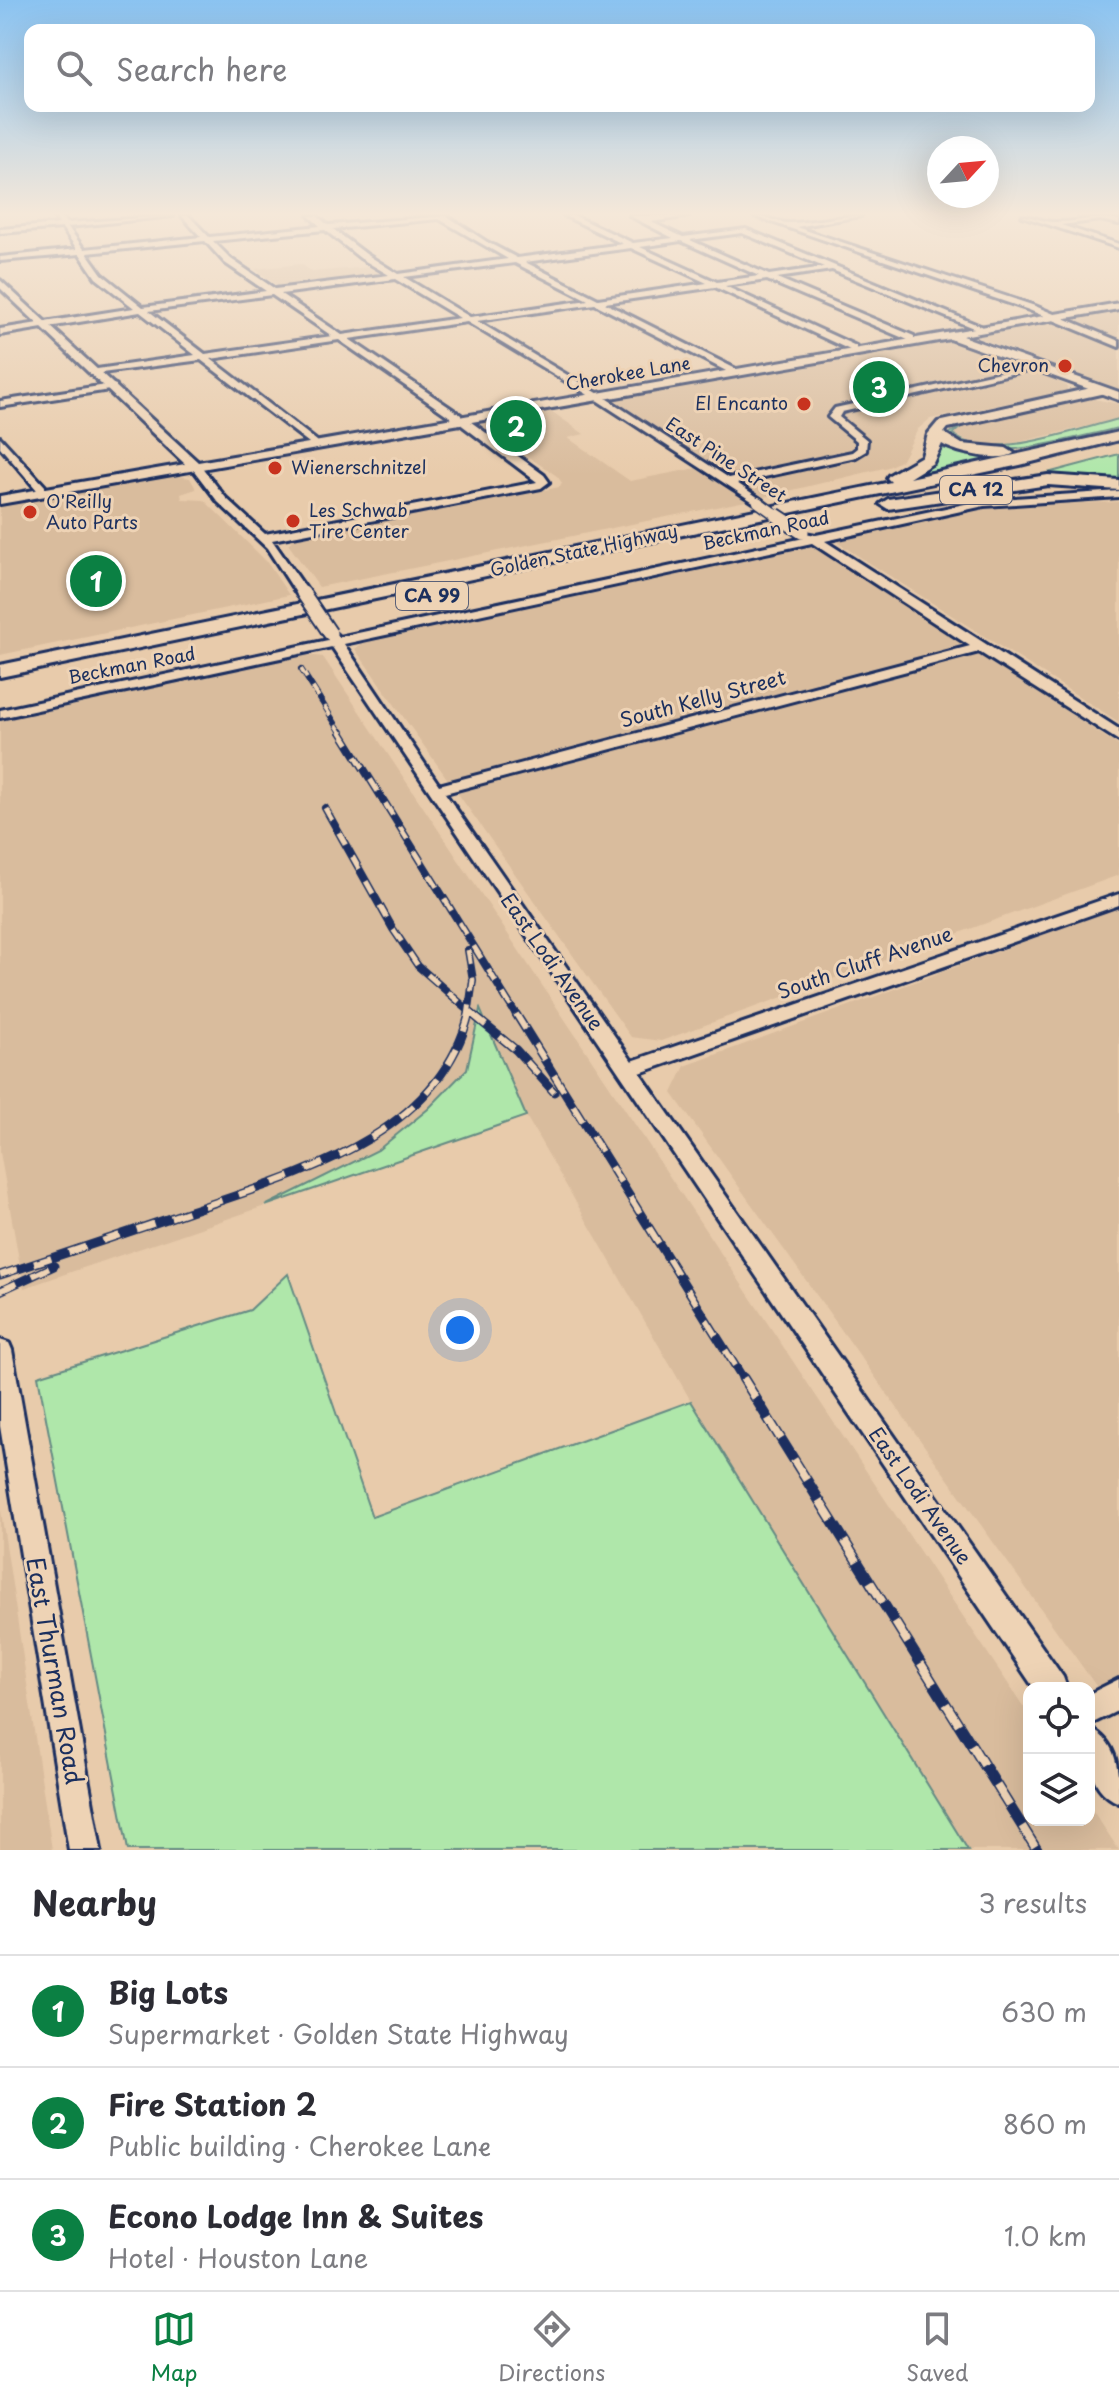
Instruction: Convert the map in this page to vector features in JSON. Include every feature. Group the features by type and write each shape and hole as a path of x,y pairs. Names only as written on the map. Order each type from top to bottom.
{"highway":[{"path":"780,510 910,472 929,457 938,428 951,422 1100,390"},
{"path":"935,434 958,448 993,454 1119,434"},
{"name":"Golden State Highway","path":"0,671 1020,460 1119,434"},
{"name":"Golden State Highway","path":"0,686 1119,451"},
{"path":"1088,481 1106,488 1108,491 1100,497"},
{"name":"CA 12","path":"864,506 1024,483 1088,481 1119,485"}],"main road":[{"name":"East Lodi Avenue","path":"21,302 196,465"},
{"name":"Cherokee Lane","path":"0,498 1119,303"},
{"name":"Cherokee Lane","path":"733,372 853,348 946,334"},
{"path":"946,334 1119,396"},
{"name":"Cherokee Lane","path":"0,498 41,488 196,465 460,419"}],"street":[{"path":"134,302 313,443"},
{"path":"0,332 82,317 194,302"},
{"path":"264,538 541,485 543,482 460,419 289,302"},
{"name":"East Pine Street","path":"439,302 594,396 1119,736"},
{"path":"97,372 586,302"},
{"path":"598,302 733,372"},
{"path":"752,302 853,348"},
{"path":"826,302 911,338"},
{"path":"919,302 981,328"},
{"path":"1013,302 1119,344"},
{"path":"726,482 856,454 862,449 862,440 833,417 839,410 1036,367"},
{"path":"0,404 113,387"},
{"path":"0,440 41,488"},
{"name":"East Lodi Avenue","path":"196,465 218,497 264,538 303,593 435,791 1048,1682"},
{"name":"Beckman Road","path":"0,714 808,535 999,501 1119,494"},
{"name":"South Kelly Street","path":"435,791 981,647"},
{"name":"South Cluff Avenue","path":"626,1070 1119,899"},
{"name":"East Thurman Road","path":"0,1350 85,1850"},
{"path":"1095,1707 1119,1694"},
{"path":"1095,1752 1119,1787"}],"shaded area":[{"path":"1119,309 1119,339 1072,318 1075,317"},
{"path":"1055,322 1119,348 1119,389 973,336"},
{"path":"942,339 1011,363 1012,367 1039,373 1067,386 1067,391 930,419 918,429 902,460 888,467 764,497 613,400 615,397"},
{"path":"1084,397 1119,404 1119,419 1001,446 978,446 953,434 963,425 1028,413 1027,410"},
{"path":"548,409 584,434 568,438 630,481 697,468 746,501 319,587 288,544 295,538 560,487 562,483 557,476 477,423"},
{"path":"172,475 190,478 196,489 181,494 182,499 204,500 266,561 289,595 0,655 0,504"},
{"path":"1119,502 1119,722 838,543 842,537 1006,505"},
{"path":"800,546 817,548 1119,746 1119,875 661,1041 631,1037 355,649 365,641"},
{"path":"306,655 323,657 1023,1706 1023,1826 1095,1826 1095,1814 1119,1850 968,1850 691,1401 526,1116 480,1011 467,1069 428,1109 378,1150 265,1206 24,1288 0,1152 0,721"},
{"path":"1119,907 1119,1718 672,1093 685,1066"},
{"path":"0,1505 52,1850 0,1850"}],"green space":[{"path":"1119,419 1119,428 1007,450 964,445 947,435 963,425 953,434 967,442 987,446 1009,445 1058,436"},
{"path":"940,448 999,456 1032,453 910,475 928,466"},
{"path":"1119,454 1119,482 1040,475"},
{"path":"480,1009 526,1116 265,1206 378,1150 428,1109 467,1069"},
{"path":"288,1274 372,1517 691,1401 968,1850 128,1850 38,1376 250,1310"}],"building":[{"path":"525,404 539,413 506,419 492,409"}],"railway":[{"path":"301,669 342,734"},
{"path":"341,732 517,1016"},
{"path":"325,808 393,929 418,966 469,1011"},
{"path":"468,950 473,980 469,1011"},
{"path":"468,1016 469,1011"},
{"path":"469,1011 475,1016"},
{"path":"0,1275 274,1182 357,1146 395,1121 427,1092 452,1057 469,1014"},
{"path":"472,1014 516,1050 554,1092"},
{"path":"516,1014 744,1380"},
{"path":"0,1291 54,1266"},
{"path":"743,1378 1037,1850"}],"place":[{"name":"Chevron","path":"1065,366"},
{"name":"Econo Lodge Inn & Suites","path":"879,387"},
{"name":"El Encanto","path":"804,404"},
{"name":"Fire Station 2","path":"516,426"},
{"name":"Wienerschnitzel","path":"275,468"},
{"name":"O'Reilly Auto Parts","path":"30,512"},
{"name":"Les Schwab Tire Center","path":"293,521"},
{"name":"Big Lots","path":"96,581"}]}
